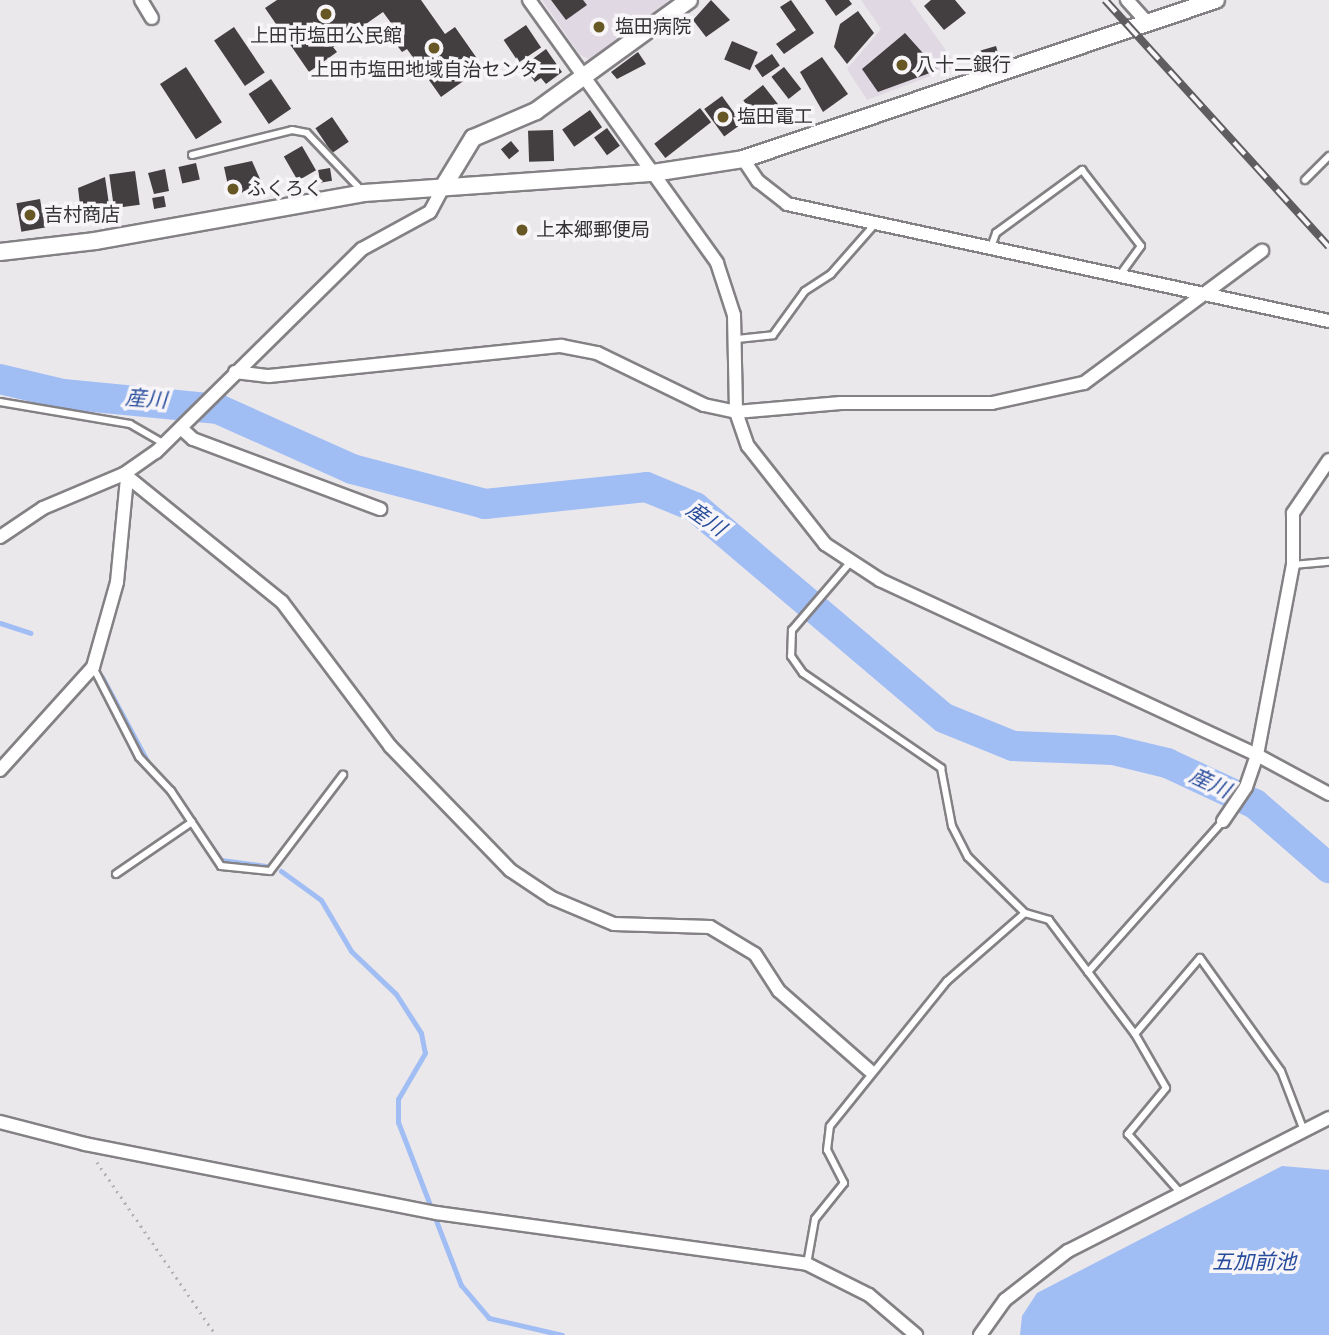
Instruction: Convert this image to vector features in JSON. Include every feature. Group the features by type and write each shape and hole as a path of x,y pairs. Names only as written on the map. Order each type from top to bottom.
{"street":[{"path":"141,0 152,18"},
{"path":"529,0 717,263 737,340 736,412 748,446 785,498 848,565 1257,755 1329,794"},
{"path":"0,537 43,508 126,476 183,426 362,249 419,221 473,138 536,111 689,0"},
{"path":"1126,0 1147,22"},
{"path":"0,252 82,244 364,194 445,184 653,173 743,159 1216,0"},
{"path":"743,159 758,181 787,204 1329,321"},
{"path":"231,377 269,376 561,346 597,354 704,405 736,412 841,403 992,403 1055,393 1084,383 1262,251"},
{"path":"183,426 193,439 380,509"},
{"path":"1223,821 1247,787 1257,755 1293,565 1293,513 1329,460"},
{"path":"1,767 93,667 117,582 126,476"},
{"path":"126,476 282,601 390,746 510,870 552,898 614,924 710,927 755,954 779,991 870,1071"},
{"path":"980,1335 1005,1300 1032,1276 1179,1191 1329,1118"},
{"path":"0,1122 85,1144 437,1213 807,1264 869,1295 916,1335"}],"lane":[{"path":"192,155 292,130 307,133 364,194"},
{"path":"1305,180 1329,156"},
{"path":"991,247 996,233 1082,170 1141,246 1120,275"},
{"path":"737,340 773,335 805,291 831,274 876,223"},
{"path":"0,402 130,424 164,444"},
{"path":"1293,565 1329,562"},
{"path":"848,565 829,581 792,631 791,656 803,673 941,768 951,826 968,857 1025,913 1049,920 1135,1034 1166,1088 1128,1134 1179,1191"},
{"path":"93,667 139,757 192,822 221,866 270,871 343,775"},
{"path":"1088,972 1223,821"},
{"path":"116,874 192,822"},
{"path":"807,1264 815,1219 844,1184 827,1150 830,1126 870,1071 947,981 1025,913"},
{"path":"1135,1034 1200,958 1281,1071 1305,1132"}],"path":[{"path":"85,1144 216,1335"}],"shaded area":[{"name":"塩田病院","path":"542,0 675,0 591,60 580,55"},
{"path":"861,0 910,0 957,66 867,100 847,69 881,29"}],"water":[{"name":"五加前池","path":"1282,1166 1329,1170 1329,1335 1020,1335 1022,1316 1037,1293"}],"building":[{"name":"上田市塩田地域自治センター","path":"277,0 421,0 445,34 455,27 483,67 441,97 407,49 402,52 384,28 391,23 383,12 333,47 337,52 309,72 265,8"},
{"path":"551,0 583,0 587,5 566,20"},
{"path":"711,0 730,20 706,37 693,20"},
{"path":"791,0 814,33 784,54 776,44 796,30 780,7"},
{"path":"825,0 849,0 852,4 836,16"},
{"path":"931,0 955,0 966,13 944,30 924,6"},
{"path":"858,11 874,33 847,64 834,47 840,24"},
{"path":"526,25 541,47 519,62 504,40"},
{"path":"234,27 265,73 245,86 214,40"},
{"path":"905,33 938,70 878,92 862,69"},
{"path":"732,41 758,52 750,70 724,59"},
{"path":"996,46 998,53 983,57 981,50"},
{"path":"546,49 562,72 546,84 541,78 535,82 523,66"},
{"path":"638,52 646,64 617,79 611,72"},
{"path":"772,54 780,66 762,77 755,66"},
{"path":"822,57 848,94 823,112 800,72"},
{"path":"186,67 222,122 196,139 160,84"},
{"path":"784,67 801,89 789,99 771,77"},
{"path":"271,79 291,109 269,124 249,94"},
{"path":"763,85 784,112 764,127 743,100"},
{"name":"塩田電工","path":"722,96 742,124 724,136 704,109"},
{"path":"700,108 711,122 665,158 654,144"},
{"path":"590,110 602,127 574,147 562,130"},
{"path":"332,117 349,142 332,153 315,128"},
{"path":"607,128 620,146 607,155 594,137"},
{"path":"553,130 554,161 529,162 528,131"},
{"path":"511,141 519,151 509,159 501,149"},
{"path":"302,146 316,170 298,181 284,156"},
{"path":"252,161 264,188 230,195 224,167"},
{"path":"196,163 200,180 182,184 178,167"},
{"path":"330,168 332,181 320,183 318,170"},
{"path":"165,169 169,191 154,194 148,173"},
{"path":"135,171 140,205 114,208 109,175"},
{"path":"105,177 110,211 103,212 104,218 61,225 59,208 80,205 78,188"},
{"path":"164,196 166,207 154,209 152,198"},
{"name":"吉村商店","path":"40,199 45,228 21,232 16,203"}],"waterway":[{"name":"産川","path":"0,379 63,394 218,409 352,469 485,504 646,487 695,507 944,718 1013,746 1113,750 1167,763 1255,804 1329,868"},
{"path":"0,623 30,633"},
{"path":"102,677 150,766"},
{"path":"167,783 221,860 266,866"},
{"path":"281,871 321,900 351,951 396,994 421,1033 425,1053 398,1099 398,1122 461,1285 489,1318 562,1335"}],"railway":[{"path":"1105,0 1329,247"}],"place":[{"name":"上田市塩田公民館","path":"326,14"},
{"name":"塩田病院","path":"599,27"},
{"name":"上田市塩田地域自治センター","path":"434,48"},
{"name":"八十二銀行","path":"902,65"},
{"name":"塩田電工","path":"723,117"},
{"name":"ふくろく","path":"233,189"},
{"name":"吉村商店","path":"30,215"},
{"name":"上本郷郵便局","path":"522,230"}]}
